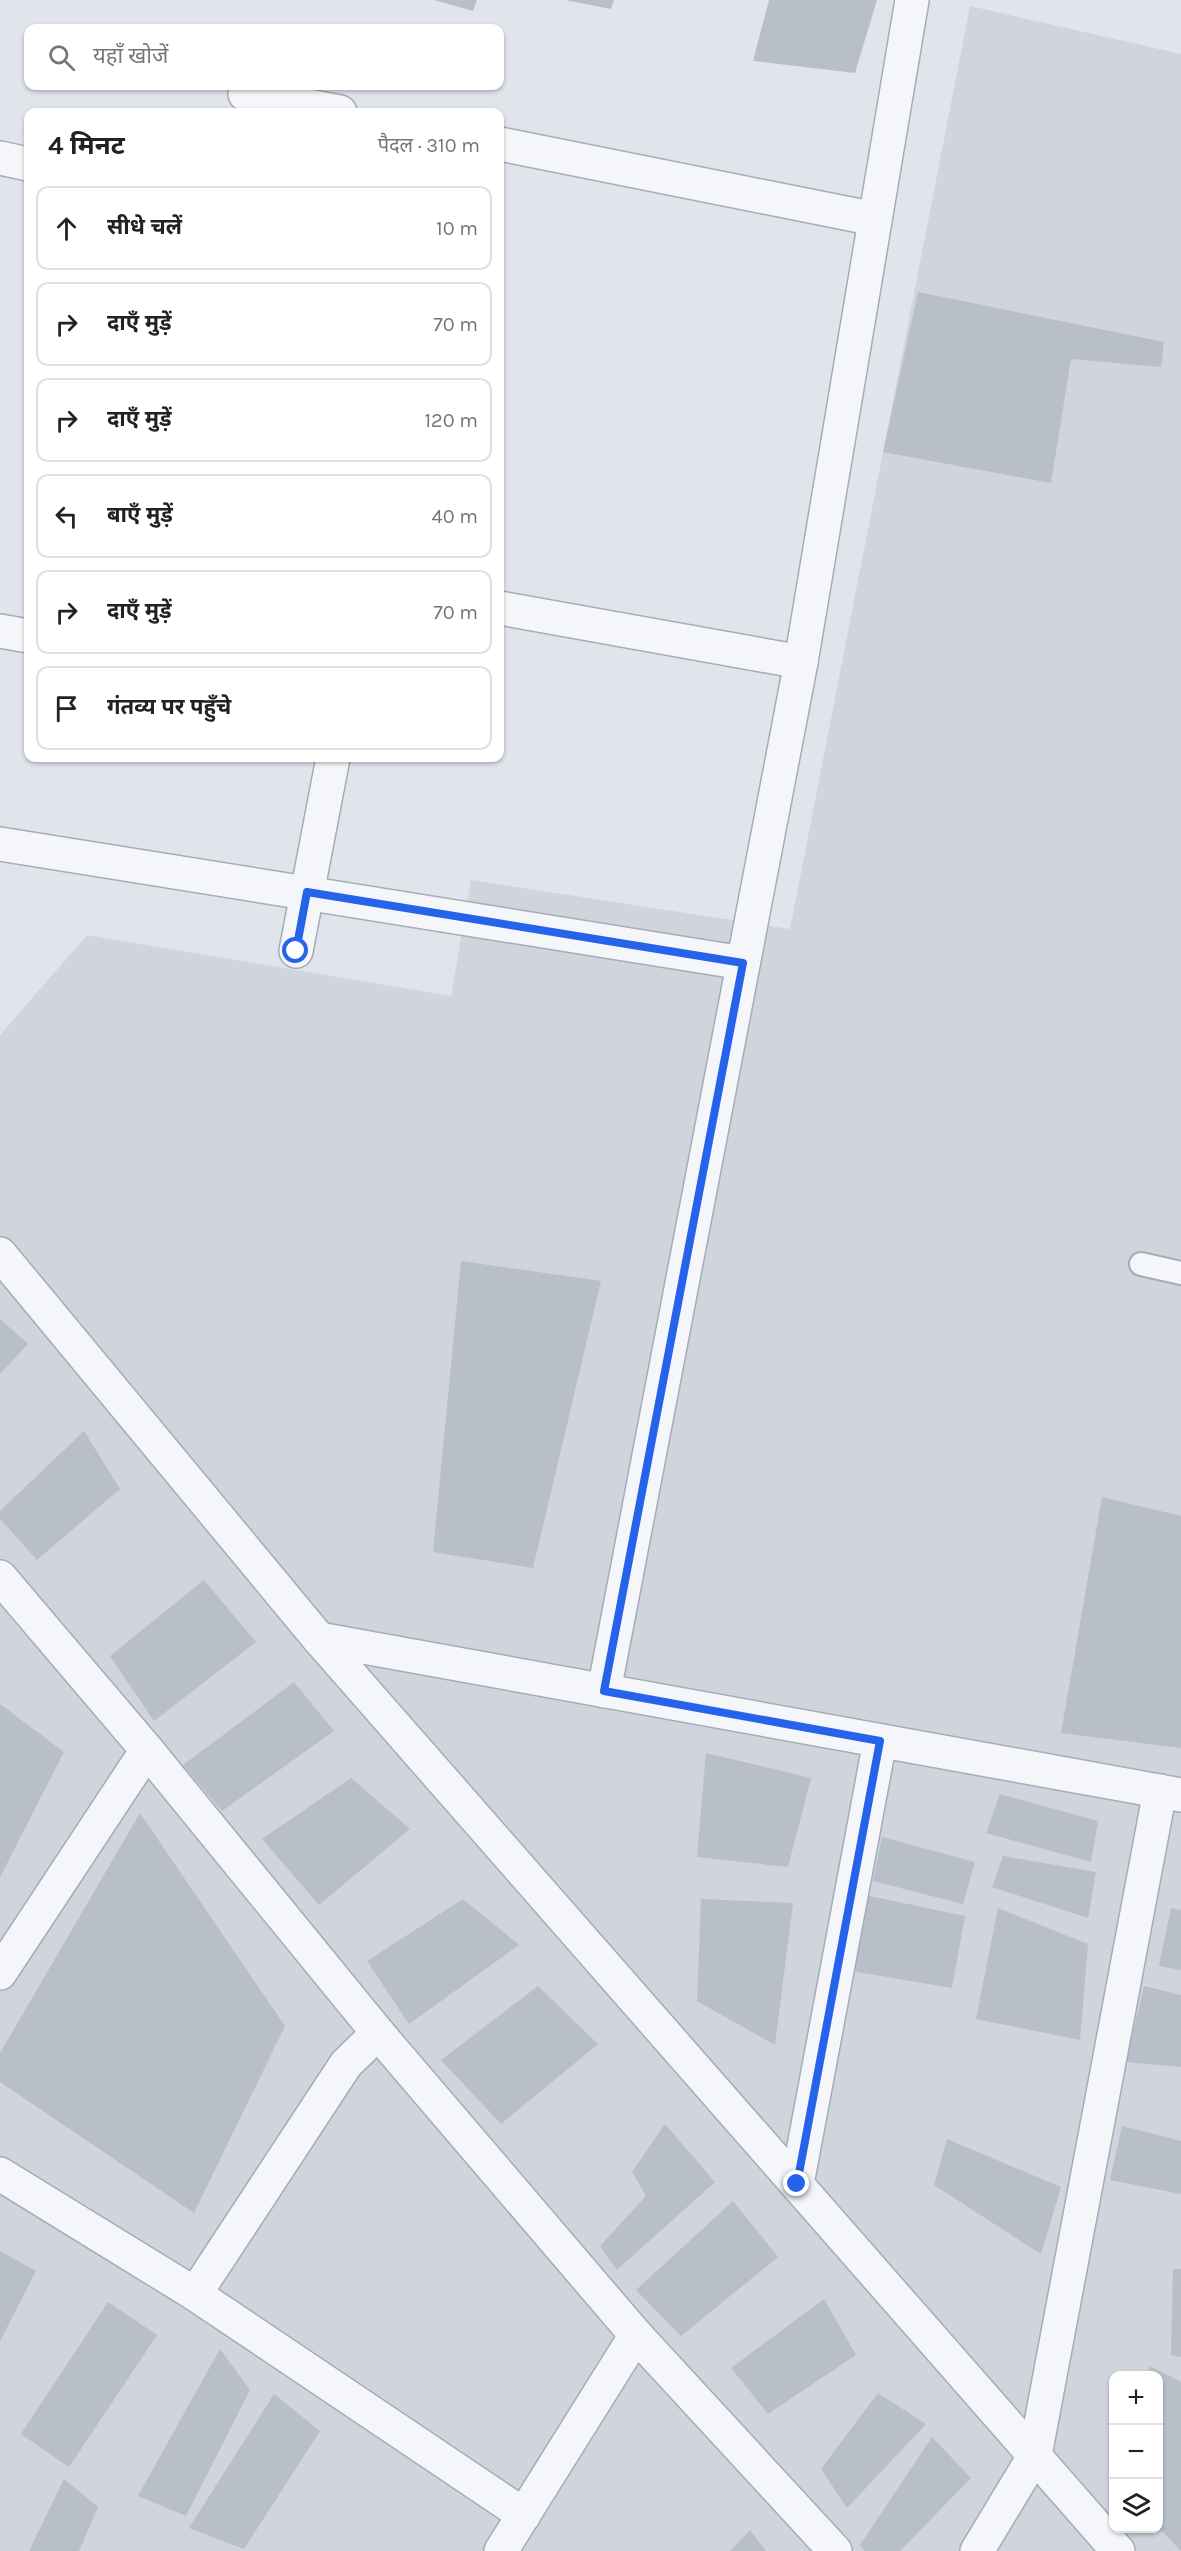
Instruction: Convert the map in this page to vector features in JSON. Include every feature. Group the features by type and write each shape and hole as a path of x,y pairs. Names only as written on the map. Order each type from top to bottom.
{"street":[{"path":"604,1691 801,662 912,0"},
{"path":"245,94 319,108"},
{"path":"504,145 874,219"},
{"path":"0,158 24,163"},
{"path":"504,609 801,662"},
{"path":"0,631 24,635"},
{"path":"296,951 332,762"},
{"path":"0,844 743,963"},
{"path":"0,1254 319,1639 1118,2551"},
{"path":"0,1577 147,1750 378,2033 636,2335 835,2551"},
{"path":"319,1639 1171,1793 1035,2455 977,2551"},
{"path":"797,2184 880,1741"},
{"path":"0,1973 147,1750"},
{"path":"195,2294 346,2064 378,2033"},
{"path":"0,2174 195,2294 524,2515"},
{"path":"501,2551 636,2335"}],"lane":[{"path":"1141,1264 1181,1273"}],"shaded area":[{"path":"970,6 1181,54 1181,2551 0,2551 0,1035 87,935 451,996 471,880 790,929"}],"building":[{"path":"434,0 477,0 473,11"},
{"path":"565,0 614,0 611,9"},
{"path":"769,0 877,0 855,73 753,61"},
{"path":"918,292 1164,342 1161,367 1071,359 1051,483 883,452"},
{"path":"461,1261 601,1281 533,1568 433,1552"},
{"path":"0,1319 28,1344 0,1374"},
{"path":"84,1431 120,1489 37,1560 0,1519 0,1511"},
{"path":"1102,1497 1181,1516 1181,1748 1061,1733"},
{"path":"204,1580 256,1642 154,1721 110,1656"},
{"path":"294,1682 334,1731 222,1811 183,1765"},
{"path":"0,1704 64,1752 0,1877"},
{"path":"706,1753 811,1778 788,1867 697,1857"},
{"path":"351,1778 410,1829 319,1905 262,1839"},
{"path":"1000,1794 1098,1821 1091,1862 986,1833"},
{"path":"140,1813 285,2026 194,2213 0,2082 0,2053"},
{"path":"882,1837 975,1862 963,1904 873,1881"},
{"path":"1003,1856 1096,1872 1088,1918 992,1887"},
{"path":"865,1895 965,1916 952,1988 852,1971"},
{"path":"463,1899 519,1945 409,2024 367,1961"},
{"path":"701,1899 793,1903 775,2045 697,2001"},
{"path":"998,1908 1088,1944 1080,2040 976,2019"},
{"path":"1171,1908 1181,1910 1181,1970 1159,1966"},
{"path":"538,1986 598,2044 501,2124 441,2060"},
{"path":"1144,1986 1181,1995 1181,2067 1126,2062"},
{"path":"665,2124 715,2182 617,2270 600,2246 646,2196 632,2172"},
{"path":"1122,2126 1181,2141 1181,2194 1110,2180"},
{"path":"947,2139 1061,2187 1041,2254 934,2185"},
{"path":"733,2201 778,2257 681,2336 636,2290"},
{"path":"0,2251 36,2271 0,2341"},
{"path":"1173,2269 1181,2269 1181,2357 1171,2355"},
{"path":"824,2299 856,2355 768,2414 731,2368"},
{"path":"108,2302 157,2335 69,2467 21,2434"},
{"path":"220,2349 250,2390 186,2516 138,2496"},
{"path":"1150,2366 1160,2371 1148,2371"},
{"path":"1163,2373 1181,2382 1181,2551 1163,2532"},
{"path":"878,2393 926,2424 847,2508 821,2469"},
{"path":"274,2394 320,2431 244,2549 189,2528"},
{"path":"932,2437 971,2478 900,2551 865,2551 860,2545"},
{"path":"64,2479 98,2507 79,2551 29,2551"},
{"path":"750,2530 766,2551 730,2551"}],"route":[{"path":"296,951 307,892 743,963 604,1691 880,1741 797,2184"}]}
